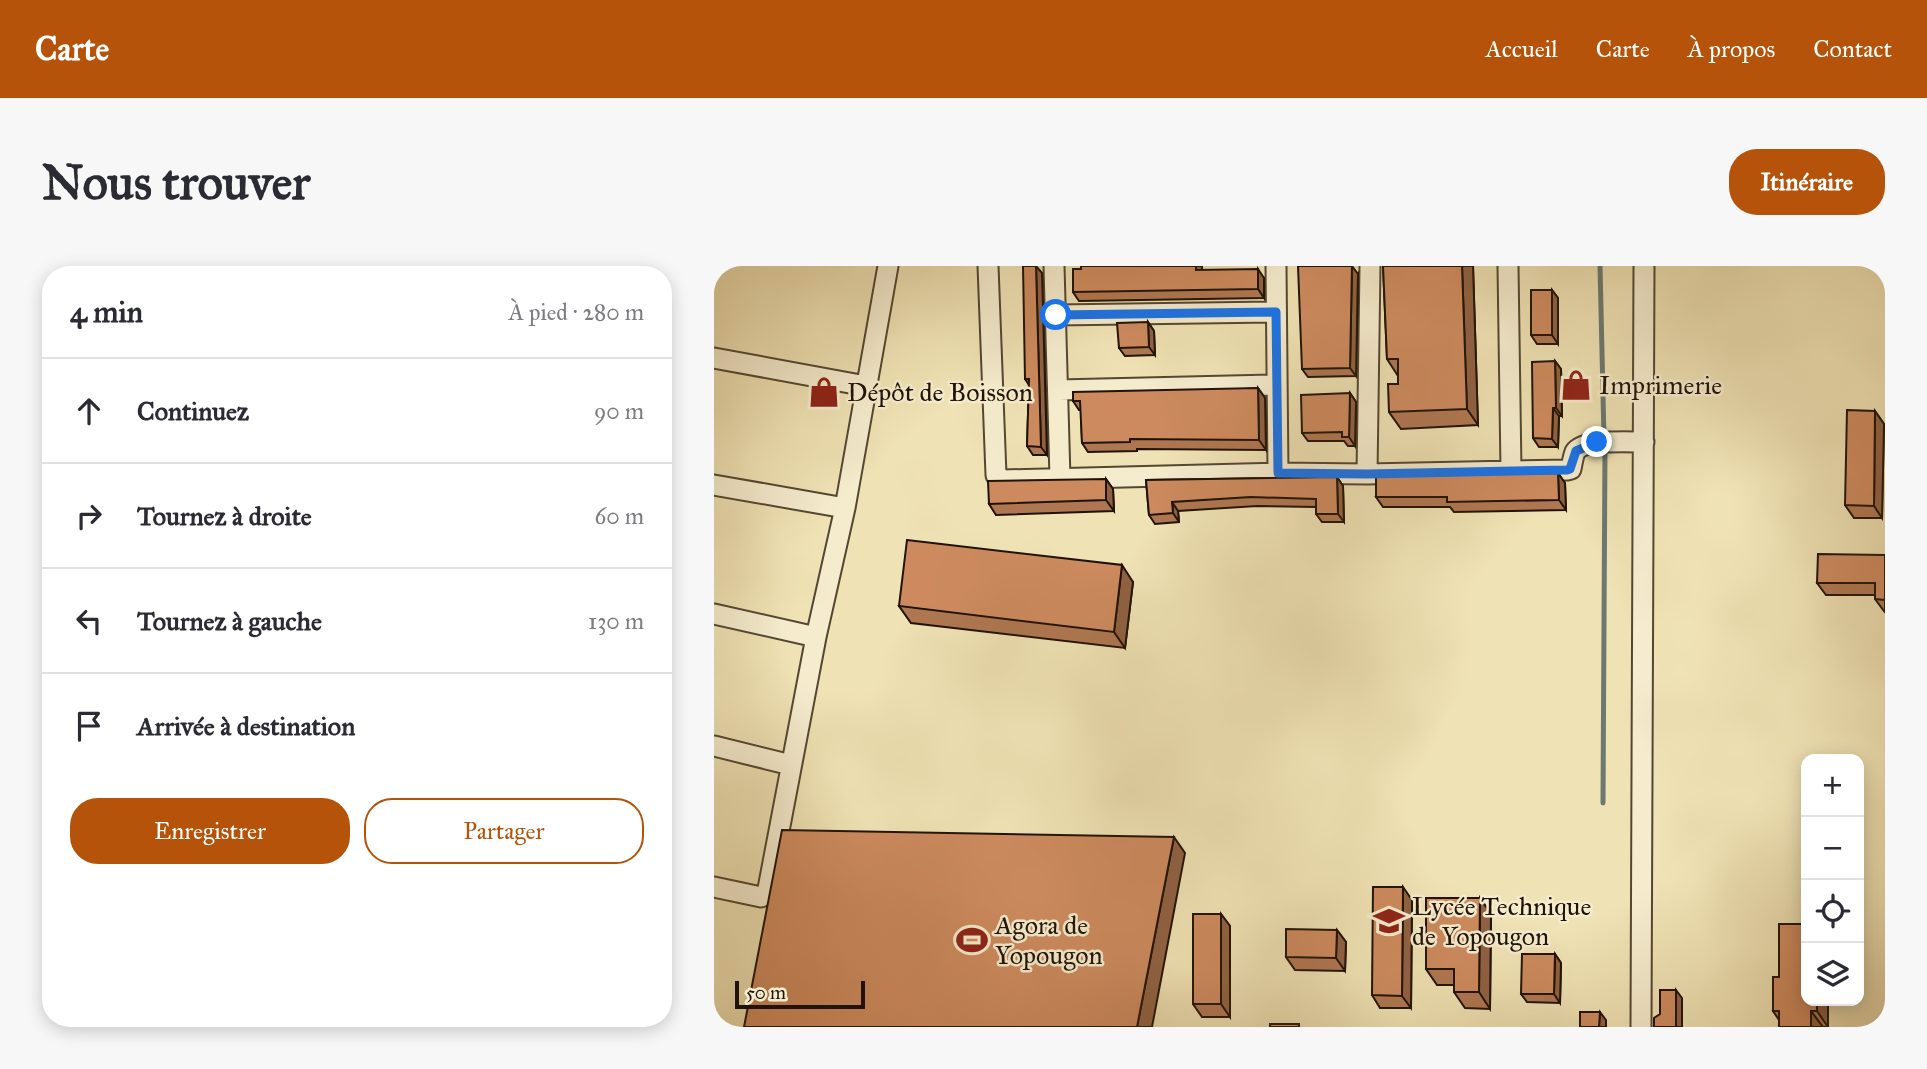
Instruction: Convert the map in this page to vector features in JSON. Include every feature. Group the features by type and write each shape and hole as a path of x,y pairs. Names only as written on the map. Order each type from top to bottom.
{"street":[{"path":"714,887 761,897 768,894 816,637 845,508 888,266"},
{"path":"988,266 996,475 1003,480 1278,473 1569,470 1576,451 1605,443 1644,442"},
{"path":"1054,266 1060,478"},
{"path":"1276,266 1278,473"},
{"path":"1367,474 1370,266"},
{"path":"1508,266 1511,471"},
{"path":"1641,1027 1644,266"},
{"path":"1056,315 1276,312"},
{"path":"714,358 866,386"},
{"path":"1058,390 1277,385"},
{"path":"714,485 845,508"},
{"path":"714,614 816,637"},
{"path":"714,746 791,765"}],"building":[{"path":"1023,266 1036,266 1041,447 1027,446 1029,379 1025,379"},
{"path":"1081,266 1258,269 1258,289 1073,292 1073,269 1081,269"},
{"path":"1298,266 1352,266 1350,368 1302,369"},
{"path":"1383,266 1462,266 1467,409 1389,412 1388,384 1398,384 1398,359 1387,359"},
{"path":"1531,290 1552,290 1552,335 1531,335"},
{"path":"1148,322 1149,347 1119,348 1117,323"},
{"path":"1555,361 1556,408 1553,408 1552,439 1533,438 1532,362"},
{"path":"1258,388 1259,440 1130,439 1130,442 1082,443 1080,401 1073,401 1073,392"},
{"path":"1350,393 1349,437 1342,437 1342,432 1302,433 1301,395"},
{"path":"1847,410 1875,411 1874,506 1845,505"},
{"path":"1558,473 1559,500 1447,502 1447,497 1376,497 1376,476"},
{"path":"1337,477 1338,514 1316,514 1316,499 1251,497 1172,502 1173,513 1149,515 1146,480"},
{"path":"1106,479 1106,500 989,504 988,481"},
{"path":"907,540 1122,565 1114,632 899,606"},
{"path":"1818,554 1885,555 1885,600 1875,599 1875,583 1817,583"},
{"name":"Agora de Yopougon","path":"782,830 1174,837 1137,1027 744,1027"},
{"path":"1373,887 1403,887 1402,996 1372,995"},
{"path":"1426,898 1480,898 1479,992 1454,992 1454,969 1426,969"},
{"path":"1193,914 1221,914 1221,1004 1193,1004"},
{"path":"1779,924 1801,924 1801,1006 1817,1006 1817,1011 1811,1011 1811,1027 1779,1027 1779,1011 1773,1011 1773,977 1779,977"},
{"path":"1286,929 1337,930 1336,958 1286,957"},
{"path":"1522,954 1555,954 1554,994 1521,994"},
{"path":"1660,990 1676,990 1676,1027 1654,1027 1654,1018 1660,1014"},
{"path":"1580,1012 1600,1012 1599,1027 1580,1027"},
{"path":"1270,1024 1299,1024 1299,1027 1270,1027"}],"waterway":[{"path":"1600,266 1604,438"},
{"path":"1603,803 1605,448"}],"place":[{"name":"Imprimerie","path":"1576,385"},
{"name":"Dépôt de Boisson","path":"824,392"},
{"name":"Lycée Technique de Yopougon","path":"1389,921"},
{"name":"Agora de Yopougon","path":"972,940"}],"route":[{"path":"1056,315 1276,312 1278,473 1567,470 1570,469 1576,451 1597,442"}]}
